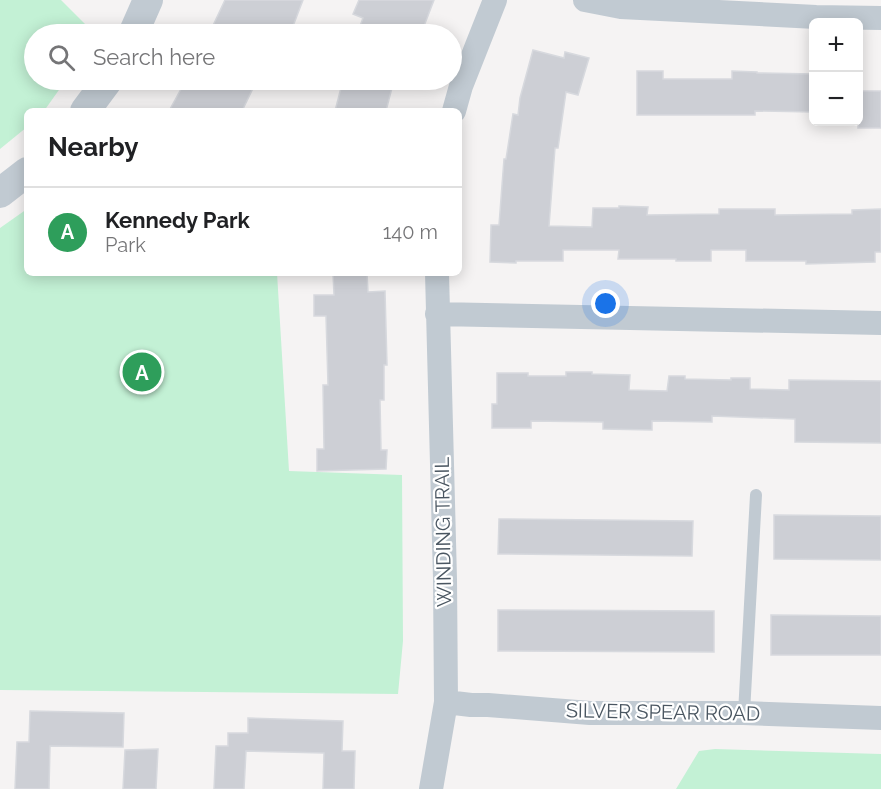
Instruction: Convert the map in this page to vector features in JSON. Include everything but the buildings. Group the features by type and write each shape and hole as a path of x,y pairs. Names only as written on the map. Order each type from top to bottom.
{"street":[{"path":"137,24 148,0"},
{"path":"462,83 495,0"},
{"path":"585,0 621,8 881,18"},
{"path":"87,108 101,90"},
{"path":"455,108 460,90"},
{"path":"0,193 24,174"},
{"name":"WINDING TRAIL","path":"431,789 446,702 437,276"},
{"path":"437,314 881,323"},
{"name":"SILVER SPEAR ROAD","path":"446,702 590,713 744,713 881,718"}],"lane":[{"path":"744,713 756,495"}],"green space":[{"path":"0,0 61,0 85,24 24,24 24,90 59,90 46,108 24,108 24,129 0,149"},
{"path":"24,211 24,276 277,276 289,471 402,475 403,641 398,694 0,690 0,228"},
{"path":"715,749 881,754 881,789 676,789 699,751"}],"place":[{"name":"Kennedy Park","path":"142,372"}]}
